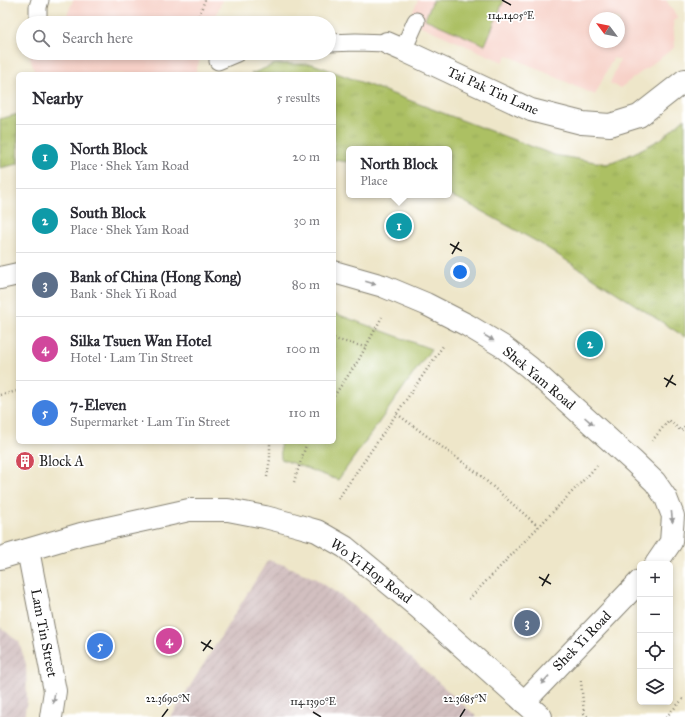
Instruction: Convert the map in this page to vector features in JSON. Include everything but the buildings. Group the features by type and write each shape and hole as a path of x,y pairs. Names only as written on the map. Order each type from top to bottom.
{"street":[{"name":"Tai Pak Tin Lane","path":"395,46 531,110 582,123 610,125 639,116 685,80"},
{"name":"Shek Yam Road","path":"336,273 383,286 426,304 502,346 529,367 656,482 666,498 673,516 678,541"},
{"path":"0,278 16,274"},
{"name":"Wo Yi Hop Road","path":"0,558 81,534 189,510 228,510 265,517 316,531 345,547 420,608 540,717"},
{"path":"659,561 678,541"},
{"name":"Lam Tin Street","path":"28,550 55,691 51,717"},
{"name":"Shek Yi Road","path":"524,702 637,584"}],"lane":[{"path":"38,16 40,0"},
{"path":"336,43 356,42 395,46 416,20"}],"path":[{"path":"199,16 205,0"},
{"path":"336,393 358,361 382,317"},
{"path":"336,339 365,347"},
{"path":"338,499 444,346"},
{"path":"0,395 16,391"},
{"path":"397,414 476,472 539,527"},
{"path":"652,441 669,420 681,431 685,426"},
{"path":"267,477 270,459 270,444"},
{"path":"294,482 306,444"},
{"path":"469,599 597,466"},
{"path":"586,676 581,682 584,713 588,717"},
{"path":"666,717 685,697"}],"shaded area":[{"path":"73,0 222,0 216,16 67,16"},
{"path":"418,0 666,0 678,18 673,21 675,47 620,88 610,83 620,60 613,58 595,95 507,55 503,62 421,26 410,18"},
{"path":"31,60 200,60 196,72 34,72"},
{"path":"268,560 284,565 316,579 344,598 477,717 171,717"},
{"path":"0,627 19,642 26,664 27,701 24,717 0,717"}],"green space":[{"path":"433,0 504,0 485,45 425,19"},
{"path":"275,64 313,64 334,72 256,72"},
{"path":"336,73 554,155 607,164 634,153 661,139 685,118 685,337 541,244 463,201 452,197 452,146 346,146 346,162 336,160"},
{"path":"16,115 16,164 0,168 0,119"},
{"path":"336,314 431,349 338,480 281,459 280,444 336,444"}],"place":[{"name":"North Block","path":"399,226"},
{"name":"South Block","path":"590,344"},
{"name":"Block A","path":"25,461"},
{"name":"Bank of China (Hong Kong)","path":"527,623"},
{"name":"Silka Tsuen Wan Hotel","path":"169,641"},
{"name":"7-Eleven","path":"100,646"}]}
